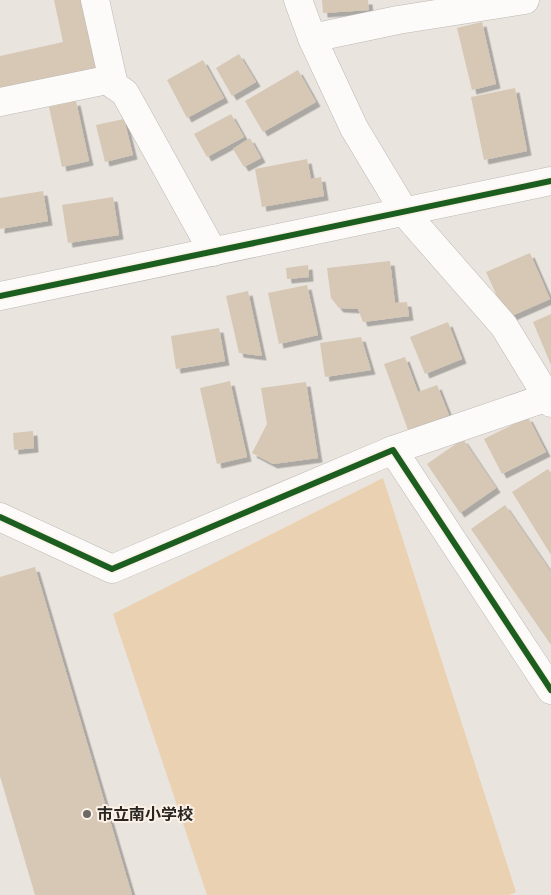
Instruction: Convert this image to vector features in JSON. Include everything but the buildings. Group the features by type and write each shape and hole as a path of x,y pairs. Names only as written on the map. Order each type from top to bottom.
{"street":[{"path":"95,0 114,85"},
{"path":"0,517 112,569 393,450 550,399 504,326 405,213 354,128 312,38 298,0"},
{"path":"312,38 398,10 525,0"},
{"path":"0,102 107,80 125,93 213,252"},
{"path":"0,296 551,181"},
{"path":"393,450 551,690"}],"shaded area":[{"path":"383,478 516,892 509,895 207,895 113,614"}],"cycle path":[{"path":"0,296 551,181"},
{"path":"0,517 112,569 393,450 551,690"}],"place":[{"name":"市立南小学校","path":"87,814"}]}
